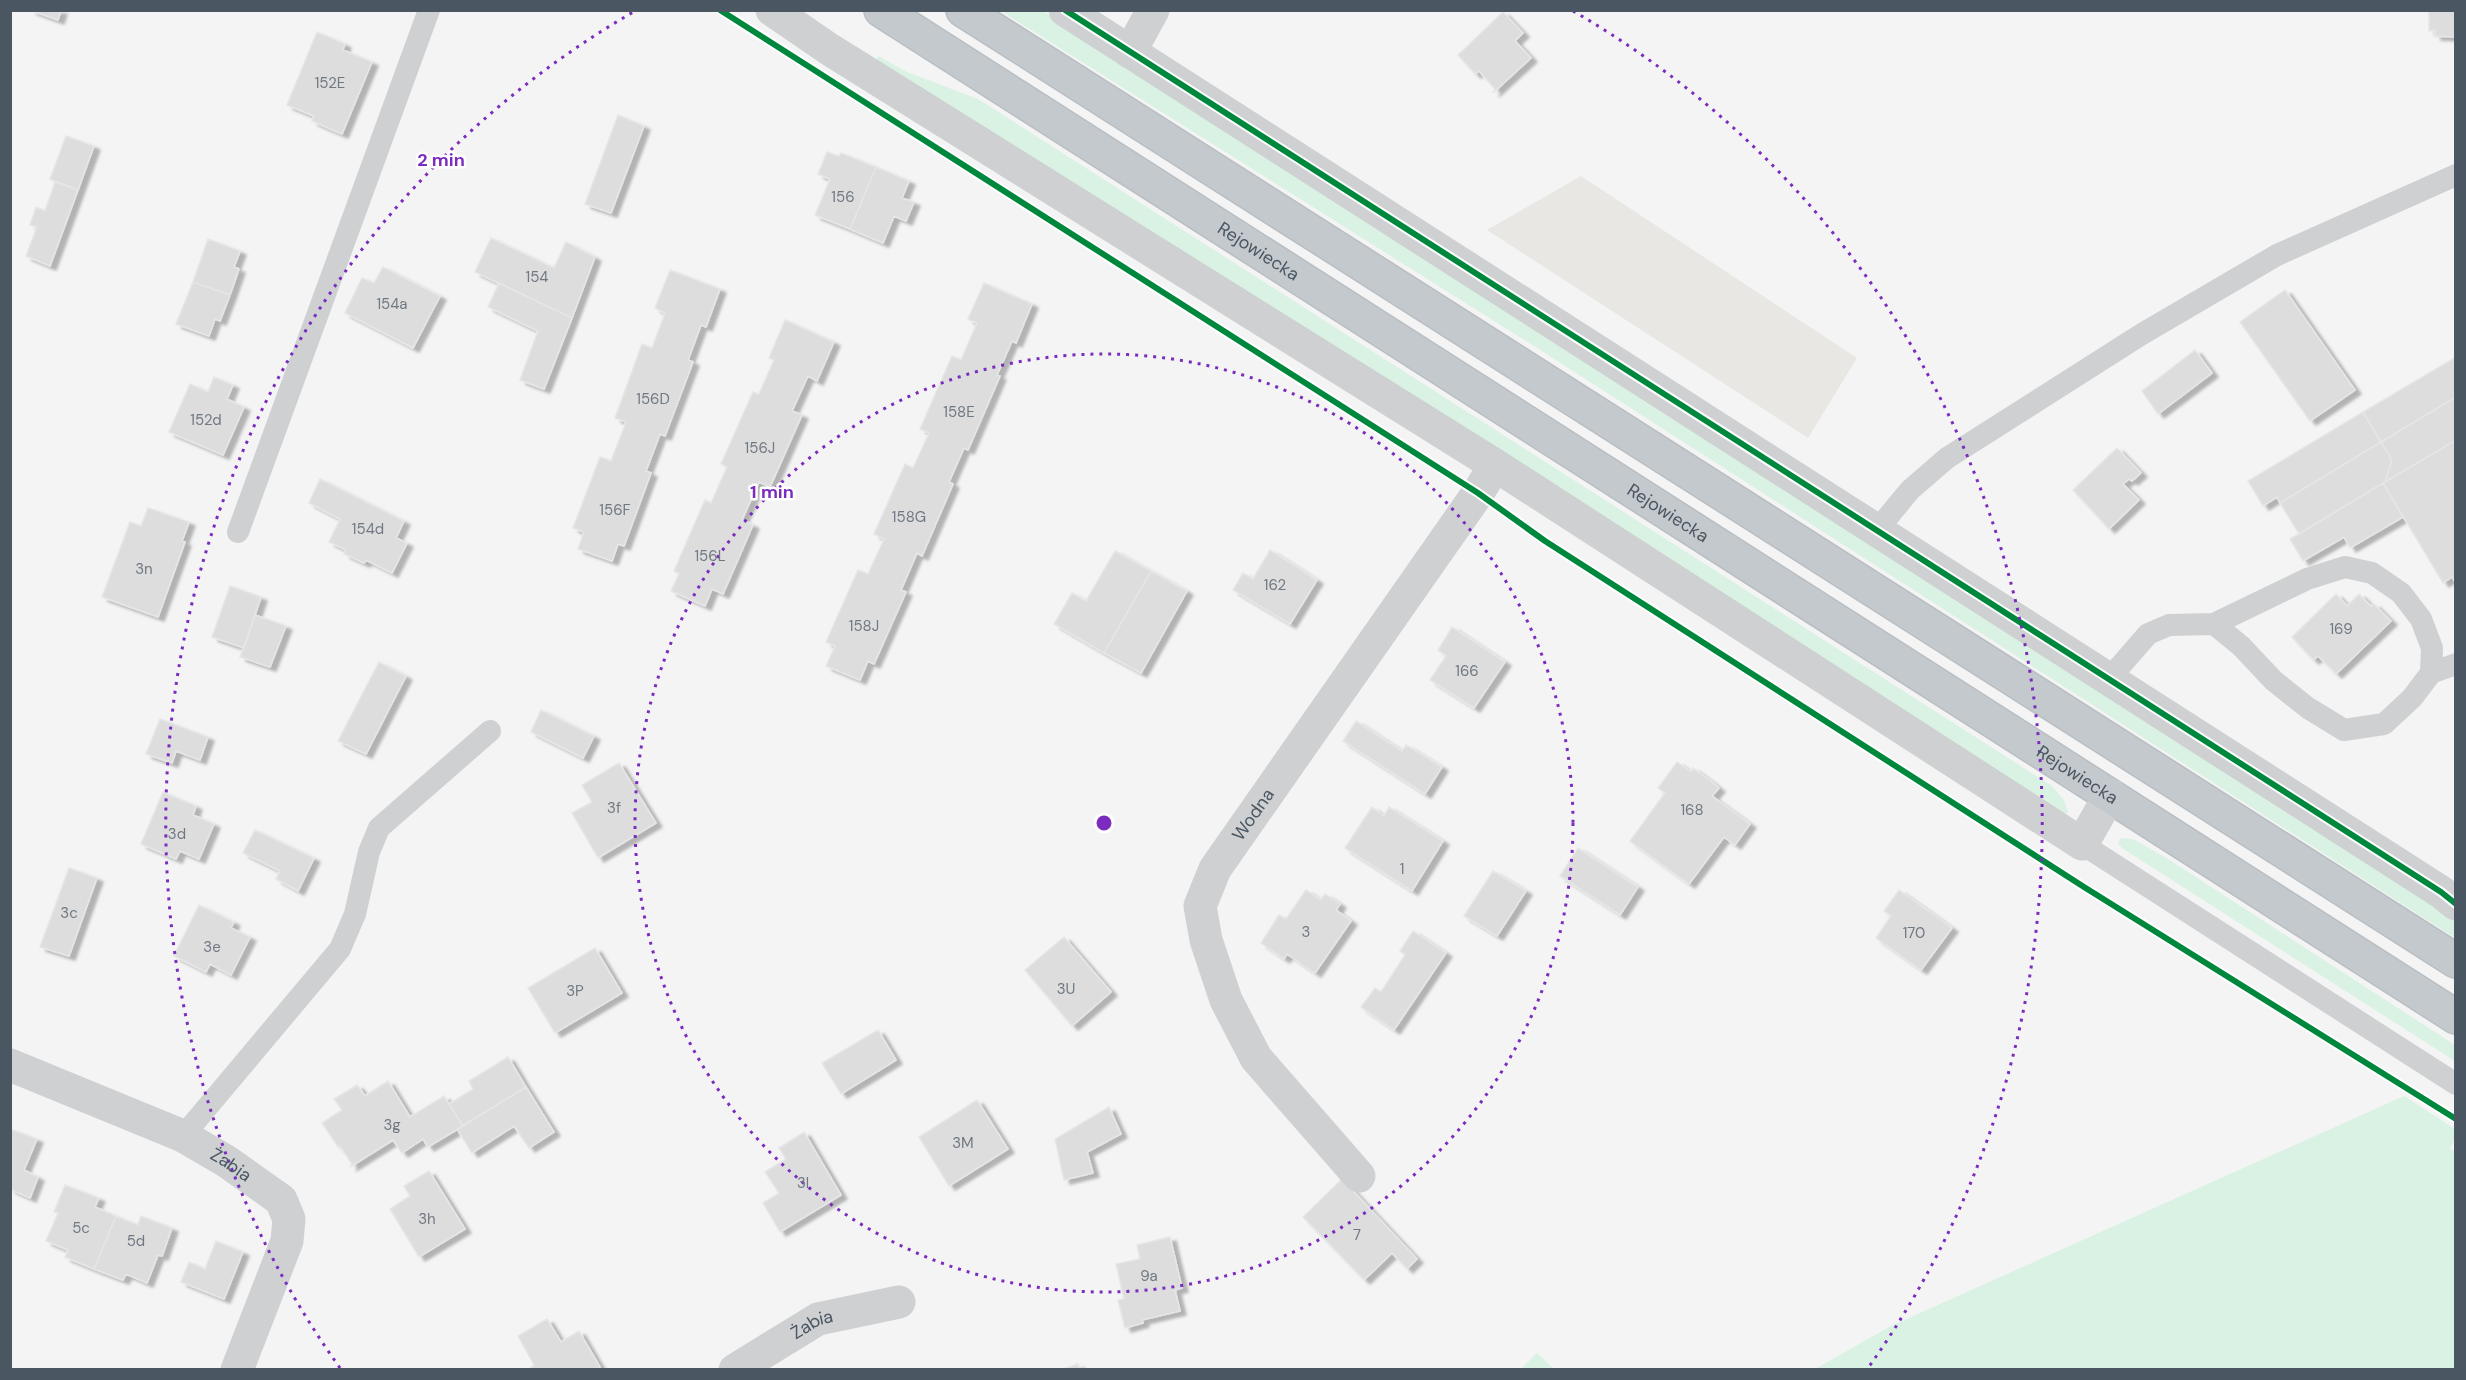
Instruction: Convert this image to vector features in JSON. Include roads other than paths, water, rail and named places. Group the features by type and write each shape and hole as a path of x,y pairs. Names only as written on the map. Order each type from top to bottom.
{"highway":[{"name":"Rejowiecka","path":"881,10 2456,1017"},
{"path":"963,10 2456,961"}],"street":[{"path":"771,10 829,49 1495,465 2082,844 2110,795"},
{"path":"1065,10 2441,892 2456,904"},
{"path":"1130,52 1153,10"},
{"name":"Wodna","path":"1359,1176 1256,1058 1226,1000 1206,940 1200,906 1215,870 1478,494 1495,465"},
{"name":"Żabia","path":"10,1065 183,1136 226,1161 281,1200 289,1219 287,1241 237,1370"},
{"name":"Żabia","path":"735,1370 818,1319 899,1302"}],"lane":[{"path":"238,532 429,10"},
{"path":"1877,530 1910,490 1947,458 2142,334 2277,255 2456,175"},
{"path":"2108,680 2148,634 2169,625 2214,624 2307,579 2344,567 2372,573 2401,593 2421,619 2432,648 2431,673"},
{"path":"2214,624 2241,646 2274,681 2308,708 2344,730 2384,724 2412,698 2431,673 2456,664"},
{"path":"183,1136 340,949 355,914 369,852 379,828 490,731"},
{"path":"2082,844 2456,1084"}]}
